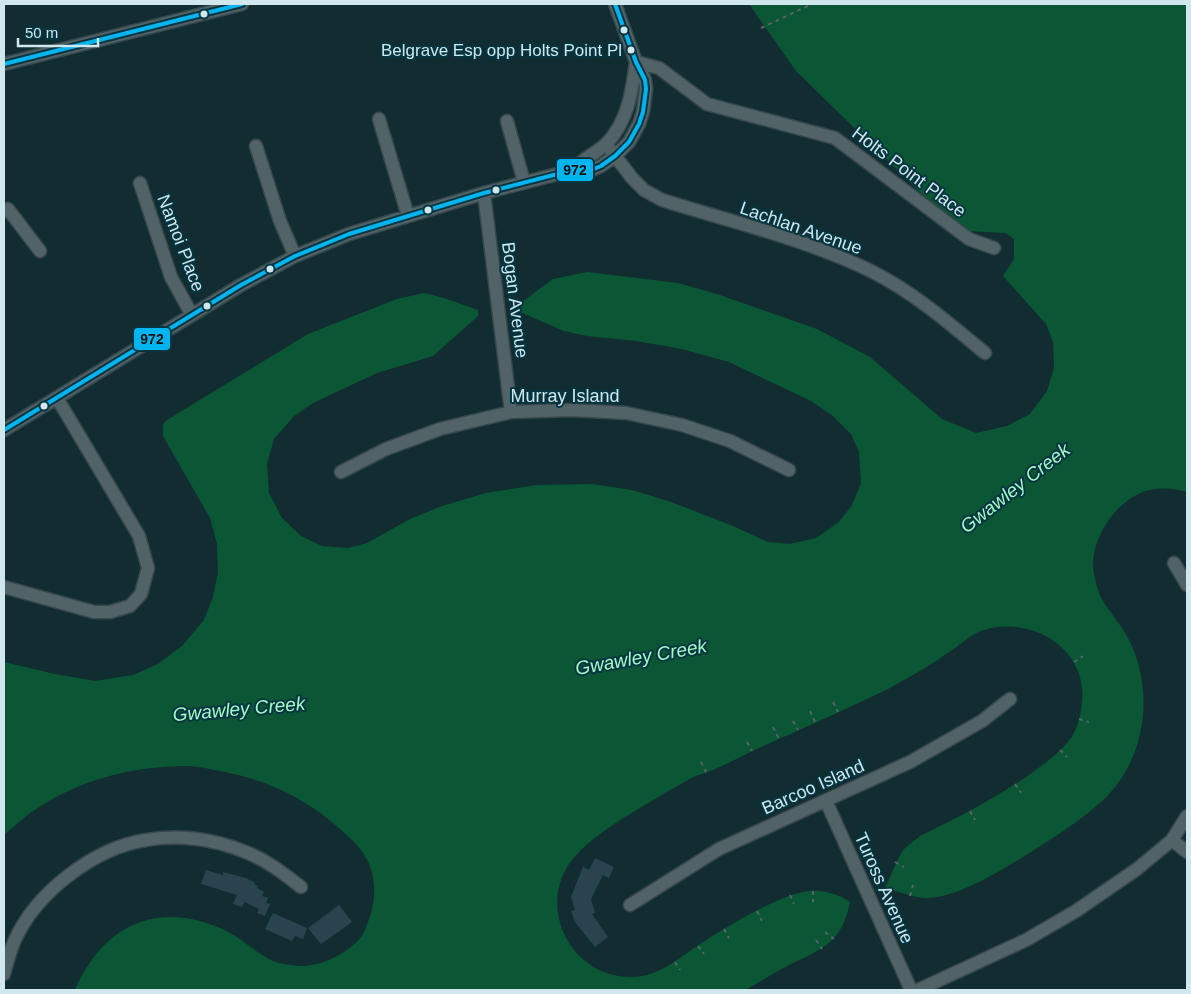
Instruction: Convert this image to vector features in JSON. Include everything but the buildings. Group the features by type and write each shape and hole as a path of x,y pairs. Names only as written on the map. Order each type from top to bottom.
{"street":[{"path":"4,430 241,285 295,256 349,234 484,193 573,170 589,171 616,156 633,136 643,112 646,102 646,80 636,62 616,4"},
{"path":"4,64 233,5"},
{"path":"573,170 581,160 606,144 618,128 625,114 632,91 636,62"},
{"name":"Holts Point Place","path":"636,62 659,68 707,104 835,138 969,238 994,248"},
{"path":"379,119 408,216"},
{"path":"507,121 524,182"},
{"name":"Lachlan Avenue","path":"606,144 632,178 644,190 662,200 806,244 872,272 934,310 985,353"},
{"path":"256,146 280,221 295,256"},
{"name":"Namoi Place","path":"140,183 171,277 192,315"},
{"name":"Bogan Avenue","path":"484,193 511,412"},
{"path":"4,211 8,210 40,251"},
{"path":"4,587 94,612 110,612 130,606 141,594 148,568 139,536 57,398"},
{"name":"Murray Island","path":"341,472 386,449 440,429 511,412 570,410 626,413 673,423 730,441 788,470"},
{"path":"1174,563 1187,586"},
{"name":"Barcoo Island","path":"630,905 719,849 910,762 946,743 982,721 1010,698"},
{"name":"Tuross Avenue","path":"826,801 911,990"},
{"path":"918,990 1049,928 1105,891 1172,840 1187,816"},
{"path":"4,974 14,941 39,903 73,871 117,847 145,840 174,837 213,842 244,851 278,870 302,887"},
{"path":"1172,840 1187,852"}],"path":[{"path":"761,28 812,4"},
{"path":"1074,662 1084,656"},
{"path":"833,702 838,712"},
{"path":"810,712 815,722"},
{"path":"1079,719 1089,722"},
{"path":"793,720 798,730"},
{"path":"773,727 779,739"},
{"path":"747,742 752,751"},
{"path":"1060,750 1067,757"},
{"path":"701,762 706,772"},
{"path":"1015,784 1021,793"},
{"path":"970,811 975,820"},
{"path":"895,862 904,867"},
{"path":"910,896 912,885"},
{"path":"813,891 813,902"},
{"path":"790,895 794,904"},
{"path":"757,911 762,921"},
{"path":"724,929 729,938"},
{"path":"825,932 834,939"},
{"path":"816,940 822,949"},
{"path":"698,946 704,954"},
{"path":"675,962 680,970"}],"water":[{"name":"Gwawley Creek","path":"749,4 1187,4 1187,492 1171,489 1148,490 1132,497 1122,505 1105,526 1095,550 1093,562 1094,574 1101,597 1131,644 1142,682 1144,702 1138,741 1132,760 1122,777 1102,801 1073,824 1020,859 966,888 938,897 925,898 885,888 904,849 920,836 976,808 1029,775 1062,749 1076,730 1082,702 1081,682 1076,665 1065,651 1052,640 1036,631 1018,627 999,627 977,633 934,662 888,689 722,766 692,777 602,832 587,844 569,864 560,883 557,902 560,921 567,939 578,954 593,967 611,974 631,977 648,975 669,965 715,934 748,915 797,893 810,891 826,892 850,902 842,927 829,943 745,990 75,990 86,968 100,950 116,935 133,925 153,919 174,917 196,920 227,931 273,961 289,965 306,966 332,959 355,943 365,930 374,901 373,879 367,859 354,842 324,816 309,805 276,788 240,775 203,768 187,766 146,769 126,772 87,783 50,800 29,814 4,835 4,662 95,681 133,675 158,664 182,646 204,620 213,597 218,573 217,544 210,518 163,436 163,424 167,420 308,334 397,299 424,293 478,310 478,316 433,356 377,373 313,403 294,416 274,439 267,464 269,493 282,518 301,536 322,546 348,548 367,543 410,519 442,506 486,493 537,485 592,484 632,490 671,502 768,542 790,544 816,538 839,522 852,505 861,483 859,452 851,434 833,416 811,401 729,362 682,349 564,331 515,310 518,305 553,279 587,272 678,283 717,294 817,329 870,357 942,419 976,433 1007,426 1030,414 1047,391 1054,368 1053,342 1046,324 1003,276 1014,259 1014,239 1005,233 966,231 925,197 796,71"}],"transit line":[{"name":"972","path":"4,64 242,4"},
{"name":"972","path":"4,430 241,285 295,256 349,234 484,193 573,170 589,171 601,166 615,156 629,142 643,112 646,89 645,80 636,62 615,4"}],"place":[{"name":"Belgrave Esp opp Holts Point Pl","path":"631,50"}]}
